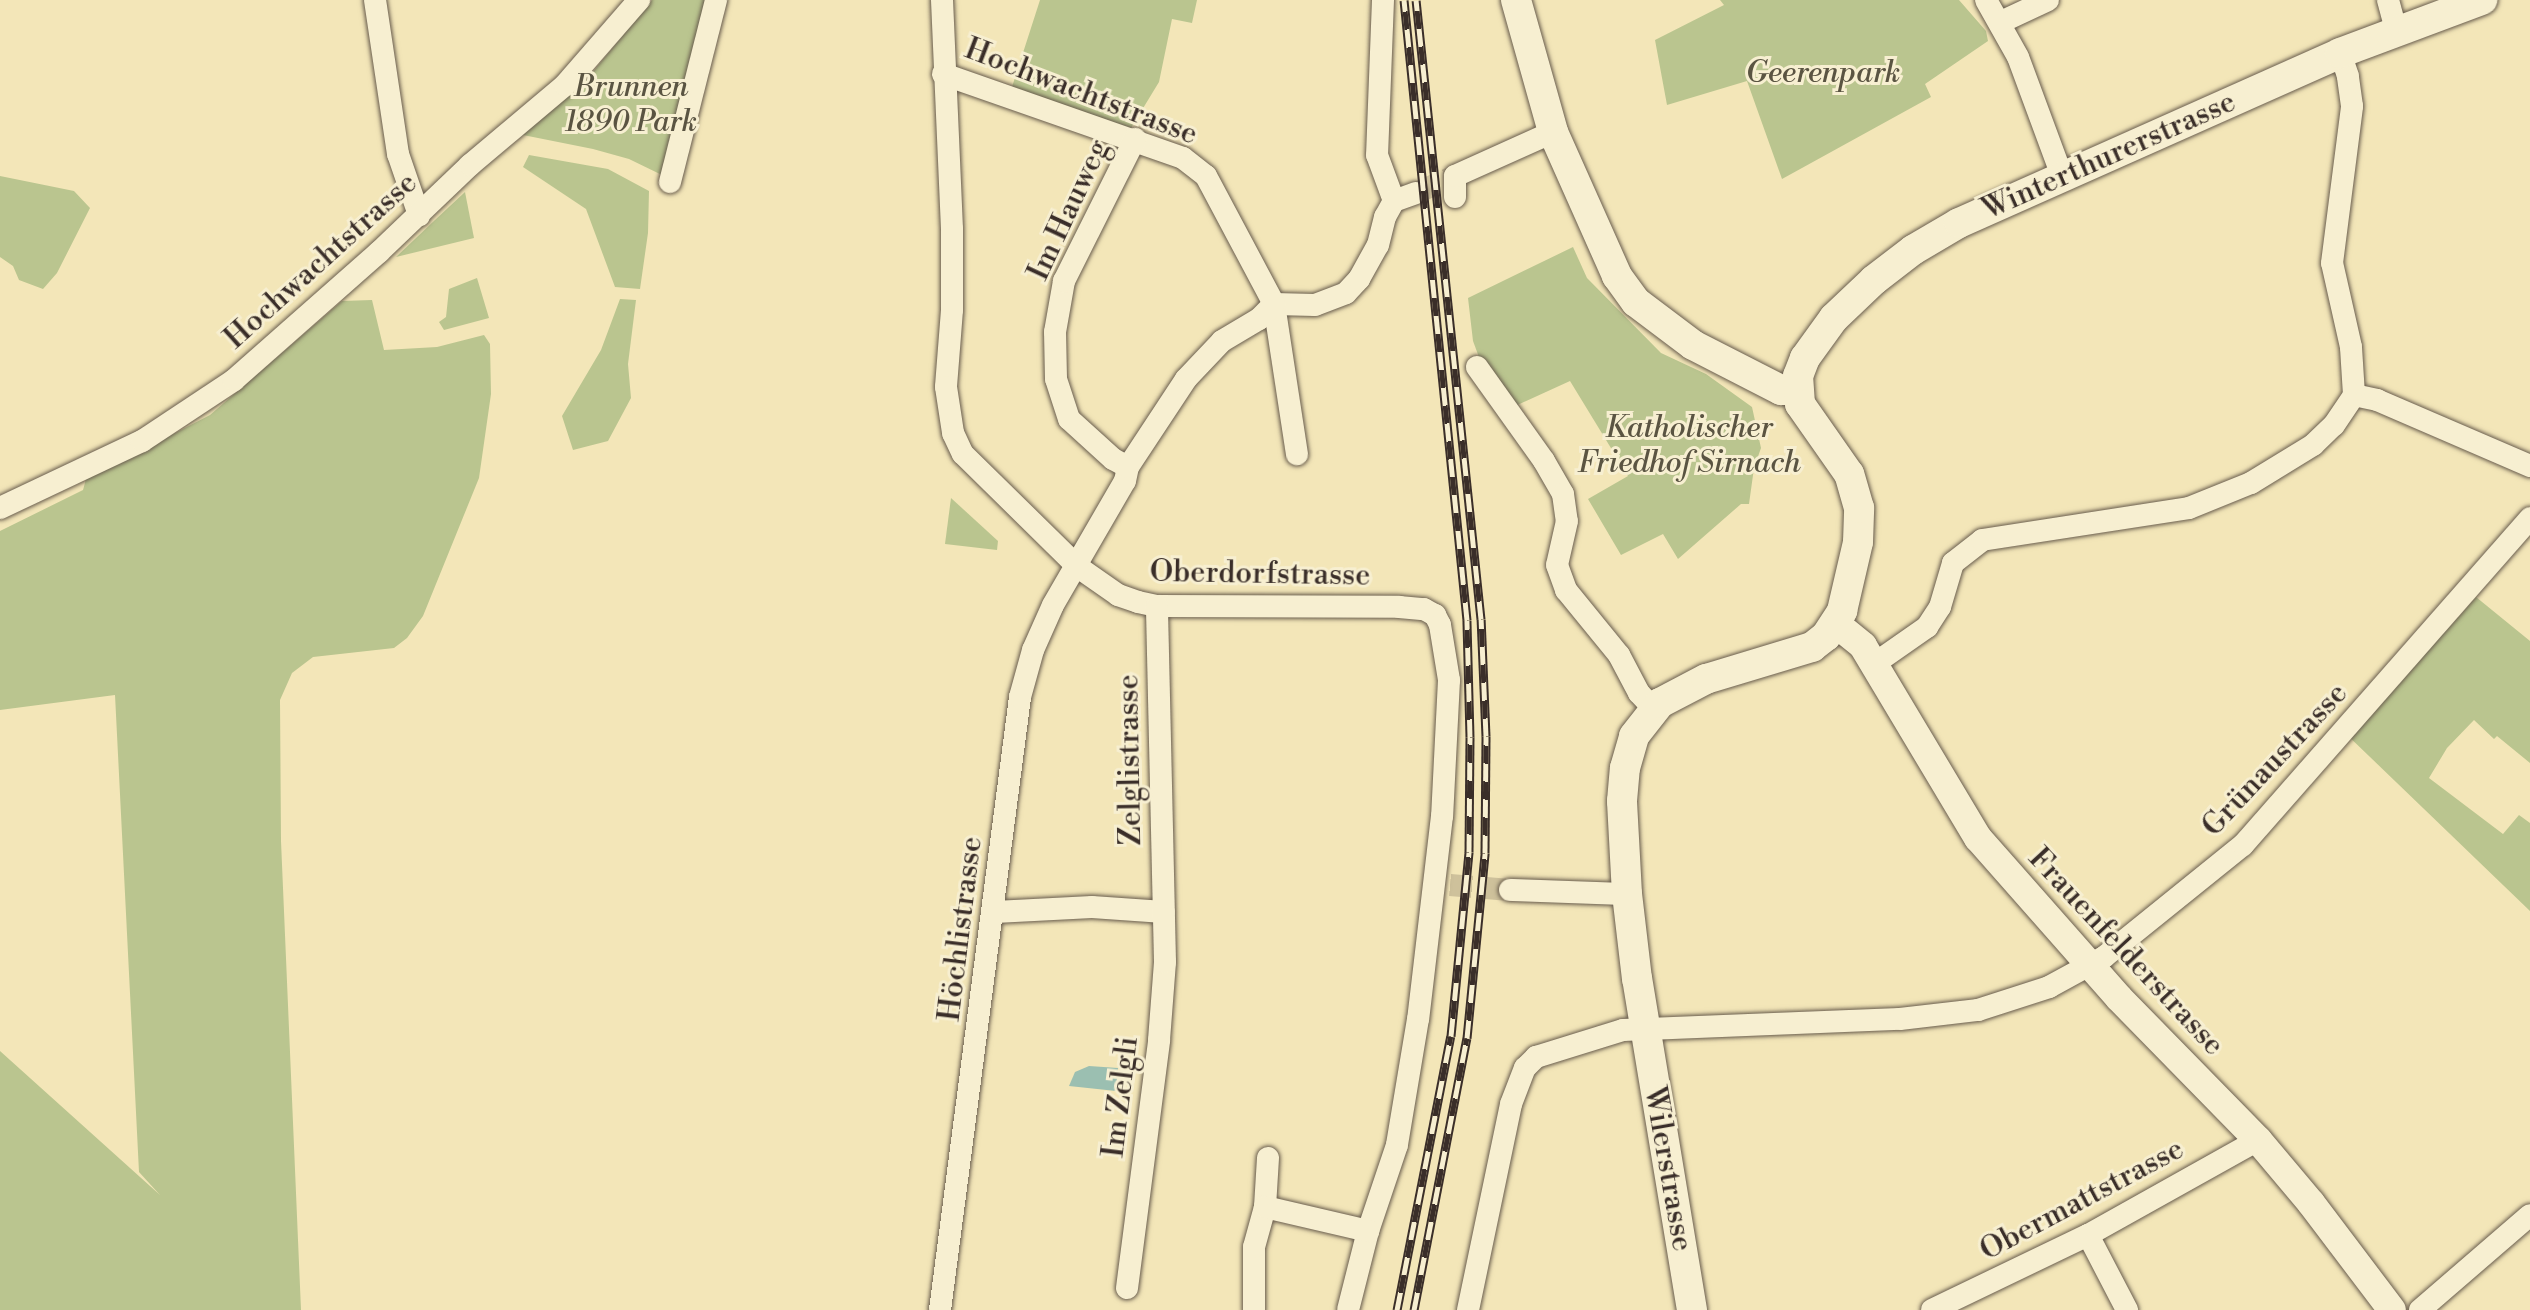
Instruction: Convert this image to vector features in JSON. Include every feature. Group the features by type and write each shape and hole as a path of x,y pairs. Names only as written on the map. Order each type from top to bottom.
{"main road":[{"path":"1516,0 1553,132 1617,276 1636,302 1693,345 1781,390 1797,390 1800,404 1849,474 1859,508 1853,567 1835,623 1812,647 1801,653 1706,679 1673,694 1654,709 1634,736 1625,768 1622,801 1627,894"},
{"name":"Winterthurerstrasse","path":"1797,390 1805,358 1816,339 1874,280 1936,236 2062,176 2340,53 2396,29 2482,0"},
{"name":"Wilerstrasse","path":"1627,894 1644,1028 1692,1310"}],"street":[{"path":"375,0 398,154 419,215"},
{"name":"Hochwachtstrasse","path":"0,508 142,441 234,380 419,215 470,165 565,85 639,0"},
{"path":"670,182 716,0"},
{"name":"Hochwachtstrasse","path":"942,0 943,74 1135,139 1183,158 1206,176 1274,304 1297,454"},
{"path":"1383,0 1377,155 1394,201"},
{"path":"1986,0 2018,57 2062,176"},
{"path":"2001,22 2048,0"},
{"path":"2388,0 2396,29"},
{"path":"1874,664 1927,627 1940,607 1953,563 1982,540 2189,508 2251,483 2313,445 2334,425 2354,395 2351,347 2332,263 2352,106 2348,76 2340,53"},
{"name":"Oberdorfstrasse","path":"943,74 952,229 952,310 946,387 953,433 963,454 1078,567 1118,595 1157,606 1399,607 1424,609 1435,615 1445,644 1449,680 1442,884 1397,1145 1368,1231"},
{"path":"1455,186 1553,132"},
{"name":"Im Hauweg","path":"1128,467 1113,459 1069,419 1056,379 1055,332 1064,281 1135,139"},
{"path":"1078,567 1125,481 1128,467 1200,361 1274,304 1315,305 1346,293 1359,279 1378,245 1385,217 1394,201 1416,193"},
{"path":"1477,367 1544,461 1563,494 1567,521 1557,565 1566,590 1619,655 1639,693 1654,709"},
{"path":"2354,395 2377,400 2530,466"},
{"name":"Grünaustrasse","path":"1468,1310 1511,1104 1525,1068 1543,1053 1608,1033 1644,1028 1671,1030 1885,1020 1978,1010 2049,987 2104,957 2243,845 2530,518"},
{"name":"Höchlistrasse","path":"940,1310 995,912 1020,697 1033,650 1053,605 1078,567"},
{"name":"Zelglistrasse","path":"1157,606 1164,912"},
{"name":"Frauenfelderstrasse","path":"1835,623 1863,646 1978,838 2089,964 2258,1140 2311,1203 2392,1310"},
{"path":"1510,890 1627,894"},
{"path":"995,912 1092,907 1164,912"},
{"name":"Im Zelgli","path":"1127,1288 1159,1040 1165,962 1164,912"},
{"name":"Obermattstrasse","path":"1932,1310 2088,1235 2258,1140"},
{"path":"1254,1310 1254,1247 1265,1207 1268,1158"},
{"path":"1265,1207 1368,1231 1348,1310"},
{"path":"2420,1310 2530,1215"},
{"path":"2088,1235 2127,1310"}],"green space":[{"name":"Brunnen 1890 Park","path":"652,0 708,0 664,176 629,159 523,135 587,79"},
{"path":"1040,0 1197,0 1192,23 1172,19 1159,82 1131,128 1012,87"},
{"name":"Geerenpark","path":"1720,0 1959,0 1986,31 1988,41 1925,84 1931,97 1782,179 1747,81 1667,105 1655,40 1724,5"},
{"path":"529,155 608,169 649,191 648,233 640,289 615,287 586,209 523,167"},
{"path":"0,176 74,191 90,208 57,273 43,289 19,280 13,266 0,257"},
{"path":"465,192 474,238 396,257 435,220"},
{"name":"Katholischer Friedhof Sirnach","path":"1573,247 1587,278 1661,353 1706,374 1752,407 1761,448 1754,468 1749,504 1741,504 1678,559 1663,534 1621,555 1588,499 1628,476 1570,381 1513,407 1483,368 1473,341 1468,298"},
{"path":"477,278 489,318 444,330 439,322 446,317 449,289"},
{"path":"620,299 636,300 628,364 631,398 608,441 573,450 562,416 601,350"},
{"path":"372,300 384,350 437,347 484,335 490,344 491,394 479,478 423,616 407,638 394,648 313,657 292,673 280,700 281,841 301,1310 0,1310 0,1051 160,1195 139,1172 115,695 0,710 0,531 83,490 86,479 210,415 342,301"},
{"path":"951,498 998,541 997,550 945,544"},
{"path":"2476,597 2530,641 2530,763 2497,736 2494,739 2474,720 2447,748 2429,778 2503,834 2519,815 2530,823 2530,911 2343,731 2437,624 2446,631"}],"shaded area":[{"path":"1089,1066 1118,1068 1116,1091 1069,1086 1075,1072"}],"tunnel":[{"path":"1416,193 1455,176"},
{"path":"1450,885 1510,890"}],"railway":[{"path":"1397,1310 1451,1036 1469,852 1470,737 1467,620 1404,0"},
{"path":"1414,1310 1467,1038 1485,853 1486,736 1481,619 1416,0"}]}
